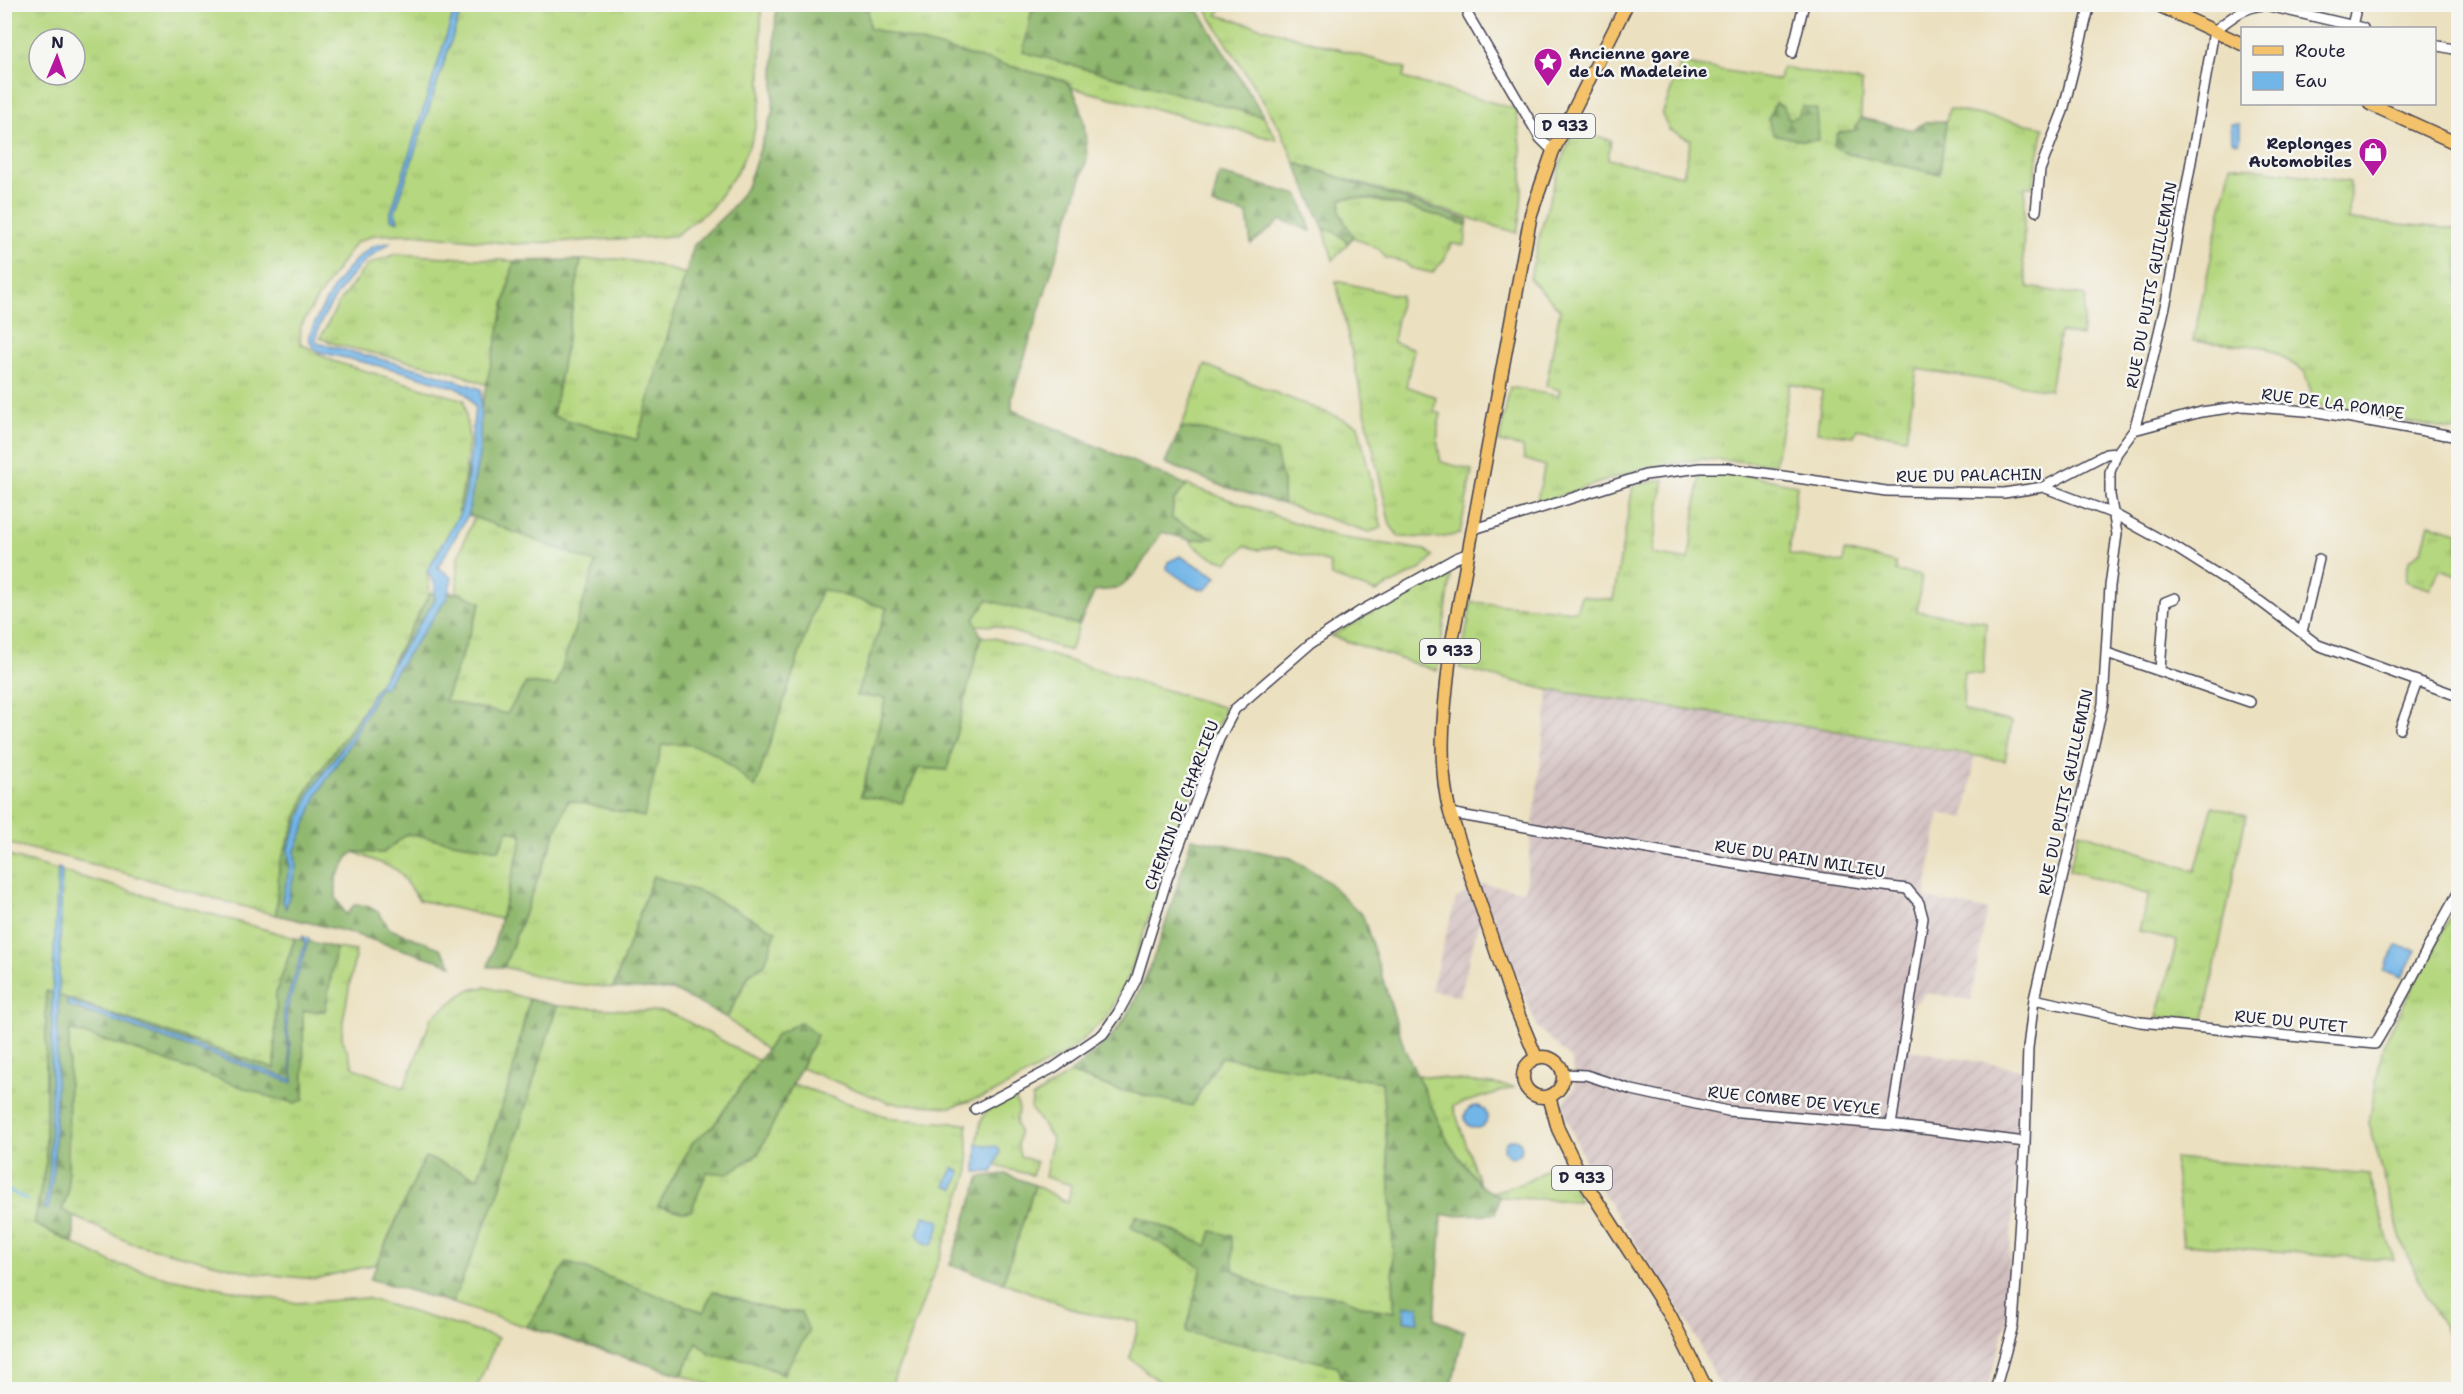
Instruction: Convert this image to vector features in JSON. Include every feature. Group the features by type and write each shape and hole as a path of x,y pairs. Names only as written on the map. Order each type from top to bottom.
{"main road":[{"name":"D 933","path":"1536,1057 1512,999 1450,813 1444,790 1444,713 1451,647 1526,235 1552,151 1627,4"},
{"path":"2156,4 2241,44"},
{"path":"2372,105 2458,144"},
{"path":"1536,1057 1551,1058 1557,1062 1563,1074 1560,1088 1549,1096 1535,1096 1522,1080 1525,1066 1536,1057"},
{"name":"D 933","path":"1549,1096 1558,1129 1581,1176 1670,1315 1707,1389"}],"street":[{"path":"1792,53 1804,4"},
{"path":"2036,211 2040,170 2063,111 2090,4"},
{"path":"2352,26 2357,4"},
{"path":"2214,31 2252,6 2273,6 2358,27"},
{"path":"1468,15 1540,138 1552,151"},
{"name":"RUE DU PUITS GUILLEMIN","path":"1995,1389 2013,1325 2025,1142 2028,1048 2034,999 2103,704 2110,585 2117,534 2110,495 2110,472 2117,453 2134,430 2167,298 2214,31"},
{"path":"2436,45 2458,50"},
{"name":"RUE DE LA POMPE","path":"2134,430 2201,412 2243,406 2318,412 2458,436"},
{"path":"2043,487 2106,454 2117,453"},
{"name":"RUE DU PALACHIN","path":"1474,529 1645,475 1700,468 1728,468 1886,491 2004,493 2043,487 2114,514 2176,548 2261,602 2318,645 2458,696"},
{"name":"CHEMIN DE CHARLIEU","path":"975,1109 1053,1068 1103,1034 1118,1013 1136,980 1167,879 1219,739 1235,710 1310,644 1359,612 1469,553"},
{"path":"2302,632 2319,559"},
{"path":"2160,670 2165,602 2175,598"},
{"path":"2107,653 2250,702"},
{"path":"2400,729 2416,681"},
{"name":"RUE DU PAIN MILIEU","path":"1450,813 1668,853 1841,881 1907,889 1919,903 1923,918 1891,1125"},
{"name":"RUE DU PUTET","path":"2034,999 2140,1022 2375,1044 2398,1006 2430,941 2458,893"},
{"name":"RUE COMBE DE VEYLE","path":"1563,1074 1586,1075 1632,1090 1728,1111 1891,1125 2025,1142"}],"shaded area":[{"path":"1549,690 1814,727 1975,757 1965,818 1939,813 1925,898 1987,910 1971,1000 1926,993 1912,1007 1909,1050 2021,1069 2006,1323 1987,1389 1721,1389 1690,1326 1592,1176 1561,1106 1575,1087 1572,1060 1537,1027 1493,915 1479,922 1460,996 1431,990 1456,899 1467,892 1463,881 1525,891"}],"green space":[{"path":"5,5 761,5 761,99 753,137 737,172 711,208 675,236 515,244 413,234 374,235 355,243 301,326 300,343 332,361 464,400 469,439 460,513 427,571 430,593 279,866 276,915 73,859 5,843"},
{"path":"776,5 868,5 869,28 1065,81 1072,88 1083,117 1087,159 1012,397 1012,410 1187,485 1173,501 1172,519 1214,538 1190,540 1162,532 1135,574 1117,589 1095,591 1079,625 987,600 974,619 981,636 947,770 919,768 902,803 861,796 886,698 856,696 887,608 821,589 755,788 724,760 704,748 679,744 662,745 644,817 568,800 504,967 488,967 523,835 508,830 499,850 407,834 383,853 354,852 349,856 336,879 336,898 346,915 354,905 367,906 378,912 390,929 440,948 452,965 344,931 276,915 279,866 308,788 378,689 430,593 457,592 481,602 445,701 507,714 526,683 556,686 596,563 458,511 514,261 581,260 553,416 637,440 694,245 729,211 747,187 773,110"},
{"path":"868,5 1033,5 1024,52 1264,117 1277,140 1073,88 1065,81 868,28"},
{"path":"1033,5 1195,5 1264,117 1023,52"},
{"path":"1203,5 1224,5 1217,15 1405,68 1403,78 1516,109 1522,171 1517,233 1295,163 1281,130"},
{"path":"1681,63 1779,80 1782,67 1862,82 1861,118 1855,130 1849,154 1939,174 1949,109 2044,127 2032,187 2025,187 2023,261 2028,287 2086,296 2082,336 2060,332 2050,390 1917,369 1906,438 1857,429 1854,436 1817,432 1822,391 1790,384 1775,464 1702,459 1640,469 1536,504 1545,466 1524,459 1523,447 1499,442 1510,387 1558,396 1560,390 1546,386 1560,310 1530,279 1543,222 1560,167 1573,130 1611,140 1608,159 1683,176 1691,140 1669,130 1662,115"},
{"path":"1775,103 1784,107 1789,119 1798,116 1802,106 1817,109 1819,140 1804,141 1773,134 1768,120"},
{"path":"1861,118 1913,130 1925,122 1946,121 1940,174 1848,154 1833,146 1838,133 1855,130"},
{"path":"1295,163 1468,220 1467,225 1387,202 1355,198 1341,199 1340,213 1353,237 1348,243 1335,231 1324,229"},
{"path":"2231,165 2350,182 2349,220 2458,229 2458,431 2316,406 2304,371 2266,347 2193,341"},
{"path":"1219,174 1299,195 1311,231 1281,220 1251,244 1247,214 1212,205"},
{"path":"1357,197 1408,207 1467,225 1465,245 1451,244 1444,260 1432,273 1386,258 1380,250 1353,237 1340,213 1341,199"},
{"path":"1324,229 1335,231 1348,243 1333,260"},
{"path":"395,254 514,261 487,385 451,371 338,345 320,338 340,301 367,265"},
{"path":"617,259 648,263 686,274 637,440 553,416 581,260"},
{"path":"1336,281 1401,296 1393,342 1414,349 1406,386 1436,397 1434,411 1441,414 1438,438 1441,462 1472,470 1460,534 1438,538 1399,537 1390,525"},
{"path":"1205,365 1358,425 1382,528 1369,532 1283,504 1283,481 1181,428"},
{"path":"1181,428 1200,429 1276,452 1283,481 1283,504 1225,487 1165,463"},
{"path":"1700,472 1729,472 1797,485 1789,554 1843,563 1845,551 1896,563 1896,571 1922,575 1917,611 1986,622 1983,675 1964,672 1963,710 2012,722 2005,761 1814,727 1549,690 1460,668 1471,602 1576,611 1581,596 1613,600 1633,486 1664,479 1652,554 1689,560"},
{"path":"1187,485 1337,537 1425,550 1433,556 1423,568 1376,592 1331,576 1330,563 1275,547 1259,550 1245,546 1228,562 1202,552 1190,540 1212,538 1172,519 1173,501"},
{"path":"474,517 596,563 556,687 526,683 507,714 445,701 481,603 457,592 458,557"},
{"path":"2429,524 2458,532 2458,575 2440,569 2430,589 2405,581 2409,560 2422,550"},
{"path":"1438,573 1451,577 1437,671 1331,636"},
{"path":"821,588 887,608 856,696 886,697 861,796 919,768 947,770 981,636 1225,708 1201,764 1130,973 1107,1017 1070,1051 994,1093 951,1107 890,1103 801,1068 817,1035 777,1034 766,1050 727,1018 750,974 765,964 653,876 613,988 560,982 504,967 568,800 662,745 684,743 712,750 755,787"},
{"path":"987,599 1079,625 1070,651 996,626 976,625 974,619"},
{"path":"2213,806 2246,816 2204,1019 2157,1017 2177,941 2139,931 2149,895 2069,870 2079,832 2195,871"},
{"path":"508,830 523,834 501,919 419,900 397,870 354,852 383,853 407,834 499,850"},
{"path":"1192,838 1291,858 1324,878 1363,916 1405,1050 1449,1144 1480,1185 1499,1197 1495,1214 1442,1215 1435,1319 1464,1331 1451,1389 1368,1389 1340,1377 1338,1366 1186,1332 1202,1267 1131,1227 1136,1215 1207,1246 1212,1231 1232,1236 1233,1270 1260,1286 1290,1298 1317,1294 1344,1298 1365,1307 1394,1312 1392,1213 1382,1082 1221,1057 1192,1106 1120,1090 1070,1073 1114,1033 1136,997 1155,953"},
{"path":"5,855 295,938 276,993 275,1069 46,992 46,1162 34,1224 113,1263 169,1278 297,1303 366,1298 498,1338 476,1389 5,1390"},
{"path":"653,876 703,893 776,931 765,964 749,974 727,1018 673,990 613,988"},
{"path":"2458,905 2458,1349 2433,1309 2403,1246 2369,1123 2383,1045"},
{"path":"295,938 336,948 325,1011 303,1011 304,1100 295,1103 273,1098 129,1048 69,1030 68,1192 62,1210 74,1216 74,1243 34,1224 46,1162 46,991 275,1069 276,993"},
{"path":"336,948 356,951 342,1038 354,1068 404,1088 432,1017 468,990 486,987 529,999 511,1079 478,1178 425,1157 376,1264 314,1279 254,1273 131,1243 62,1211 68,1192 69,1030 304,1100 303,1011 325,1011"},
{"path":"529,999 557,1006 499,1192 452,1303 370,1279 425,1157 478,1178 511,1079"},
{"path":"557,1006 666,1012 759,1061 714,1125 693,1142 659,1206 683,1212 707,1172 758,1154 793,1084 894,1119 967,1124 969,1170 941,1254 890,1389 721,1389 682,1375 697,1342 712,1355 750,1360 782,1374 801,1312 780,1312 713,1291 704,1313 567,1263 527,1327 452,1303 499,1192"},
{"path":"801,1022 817,1035 758,1154 727,1174 707,1172 691,1211 683,1212 658,1206 693,1142 714,1125 777,1034"},
{"path":"1221,1057 1382,1082 1392,1213 1394,1312 1365,1307 1344,1298 1302,1296 1290,1298 1260,1286 1233,1270 1208,1246 1136,1215 1131,1227 1203,1266 1186,1332 1338,1366 1357,1386 1368,1389 1168,1389 1130,1358 1139,1322 1084,1313 1003,1282 1035,1185 1068,1203 1071,1185 1045,1177 1052,1138 1031,1109 1032,1098 1070,1073 1120,1091"},
{"path":"1417,1075 1515,1087 1453,1106 1480,1185 1449,1144"},
{"path":"1015,1098 1019,1109 1016,1123 1019,1132 1020,1156 1037,1162 1032,1175 995,1166 1000,1152 977,1144 980,1125 986,1112 997,1104"},
{"path":"2174,1158 2369,1175 2394,1260 2183,1244"},
{"path":"1551,1163 1575,1188 1579,1201 1499,1197 1491,1192 1532,1179"},
{"path":"1005,1174 1035,1185 1003,1282 950,1265 980,1177"},
{"path":"567,1262 703,1312 713,1291 780,1312 801,1312 809,1331 783,1374 750,1360 711,1355 697,1342 682,1375 527,1327"}],"water":[{"path":"456,5 463,5 395,212 398,222 391,219 391,212"},
{"path":"2231,124 2240,124 2240,141 2237,143 2232,141"},
{"path":"391,242 364,261 345,284 324,316 319,327 317,343 427,371 481,389 480,450 468,515 438,567 452,578 447,598 384,688 380,687 352,740 318,793 295,851 296,867 286,908 282,900 290,868 288,848 311,791 352,733 372,695 435,600 435,584 427,571 460,513 466,492 475,407 468,396 460,389 401,371 320,352 312,346 309,337 319,313 350,266 371,248"},
{"path":"1180,556 1217,577 1205,590 1193,587 1167,569 1168,562"},
{"path":"58,868 62,870 54,1169 48,1210 45,1208 50,1169 52,997"},
{"path":"302,936 309,939 286,1012 293,1080 283,1011 305,944"},
{"path":"2396,946 2416,950 2402,977 2383,970"},
{"path":"67,1000 293,1080 293,1083 67,1005"},
{"path":"1476,1106 1484,1109 1487,1117 1484,1125 1476,1128 1468,1125 1465,1117 1468,1109"},
{"path":"1513,1139 1521,1144 1522,1148 1517,1156 1513,1157 1505,1152 1504,1148 1509,1140"},
{"path":"977,1144 998,1147 1000,1152 993,1172 976,1172"},
{"path":"953,1168 961,1172 954,1189 945,1186"},
{"path":"924,1216 940,1221 932,1245 923,1242 917,1234"},
{"path":"1405,1306 1419,1306 1418,1322 1404,1321"}],"waterway":[{"path":"4,1188 27,1200"}],"place":[{"name":"Ancienne gare de La Madeleine","path":"1548,88"},
{"name":"Replonges Automobiles","path":"2373,178"}]}
